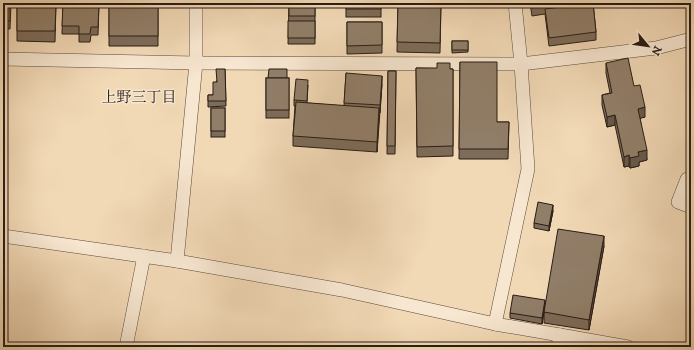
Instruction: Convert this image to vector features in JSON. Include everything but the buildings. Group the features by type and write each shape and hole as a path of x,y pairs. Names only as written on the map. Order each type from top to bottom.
{"street":[{"path":"177,261 196,63 196,3"},
{"path":"495,324 528,168 515,3"},
{"path":"3,59 196,63 521,64 656,48 691,39"},
{"path":"691,178 687,179 678,202 691,207"},
{"path":"3,236 177,261 342,290 495,324 559,341 628,347"},
{"path":"126,347 144,256"}],"district":[{"name":"上野三丁目","path":"139,97"}]}
